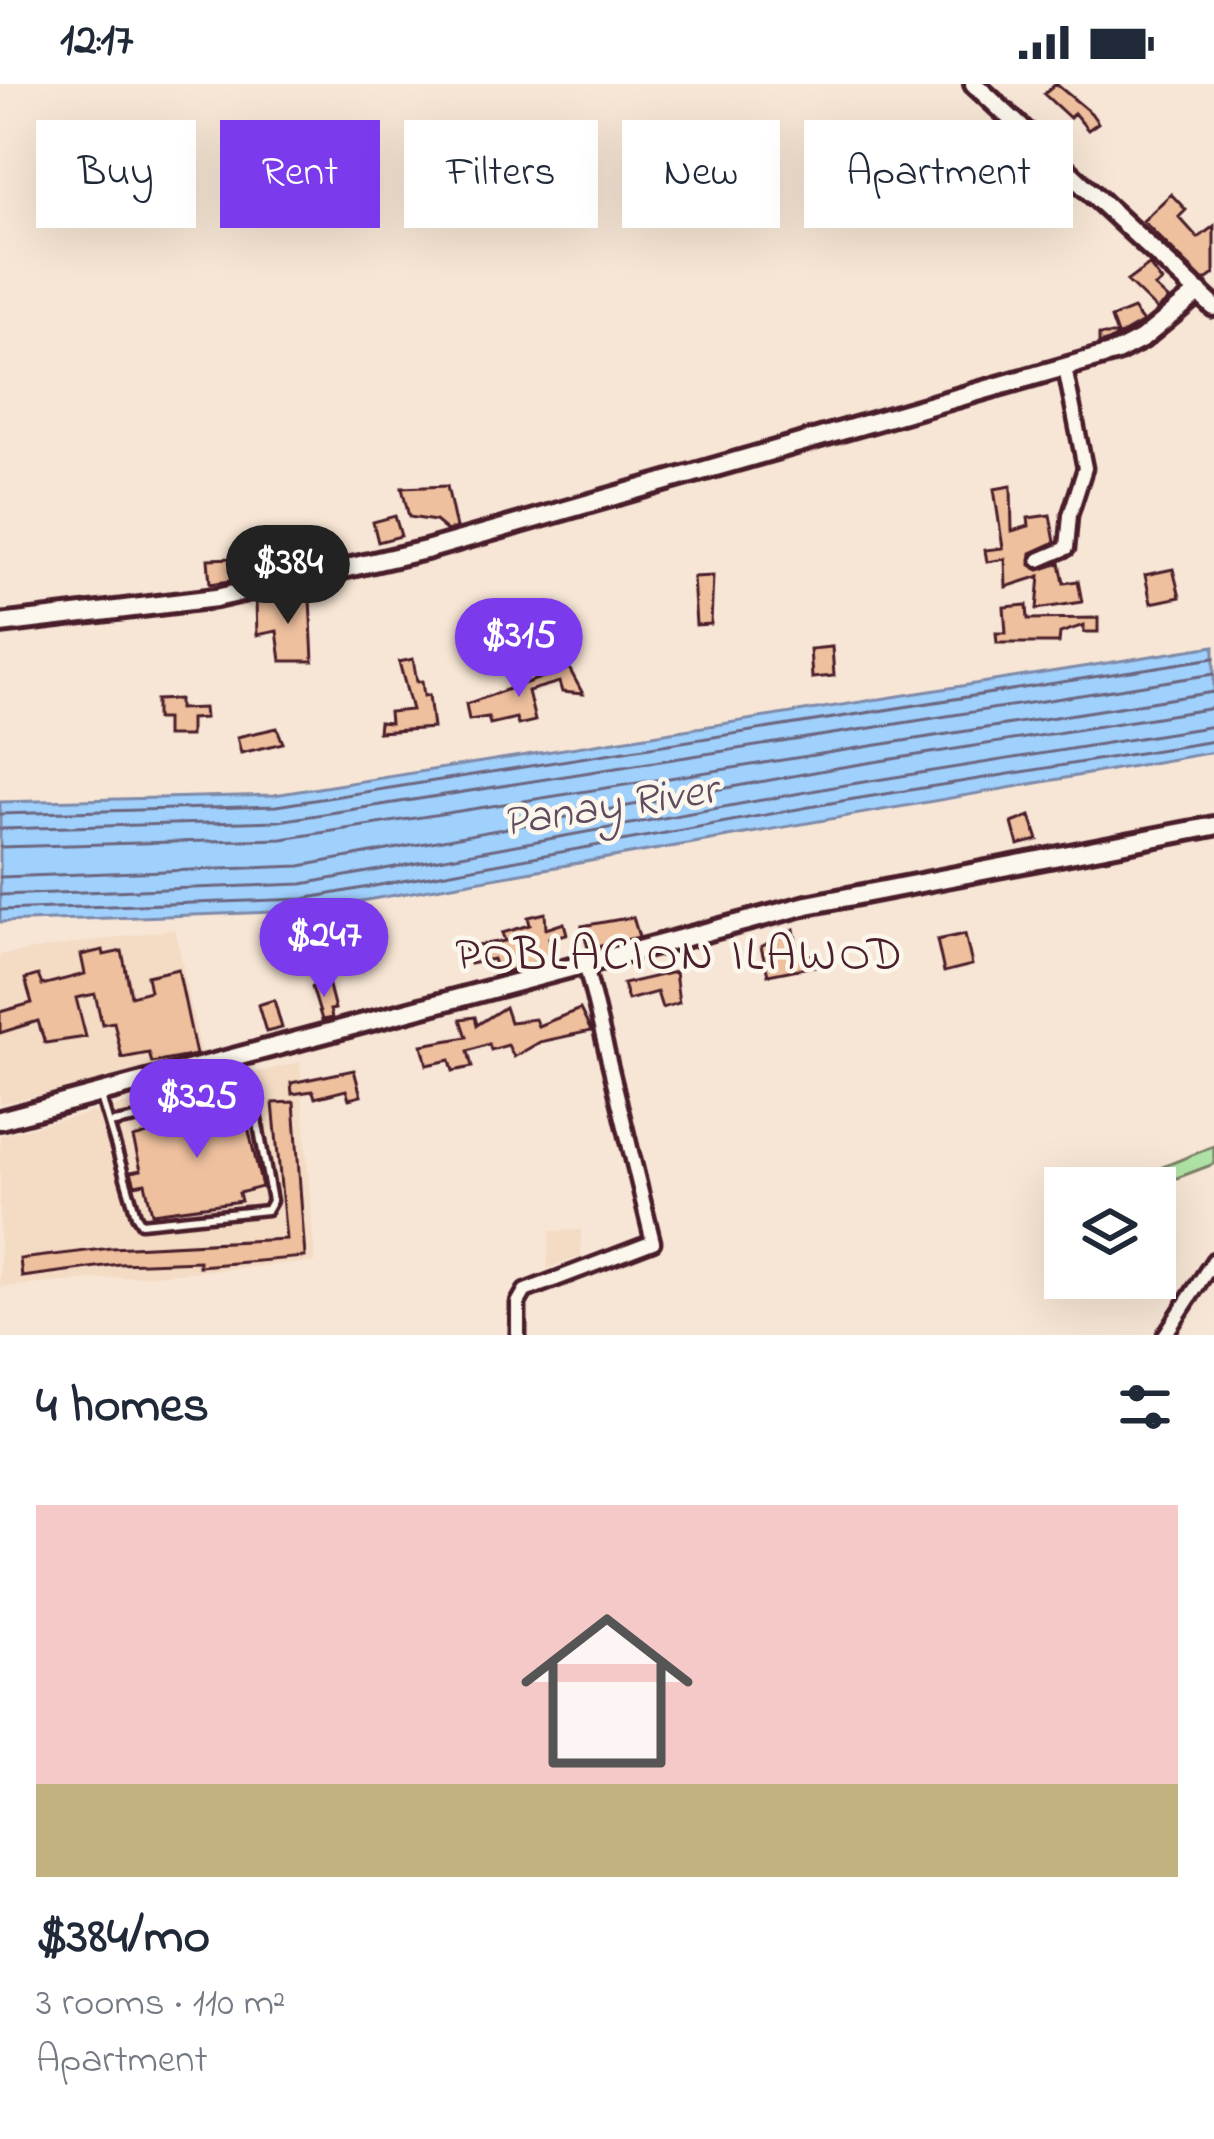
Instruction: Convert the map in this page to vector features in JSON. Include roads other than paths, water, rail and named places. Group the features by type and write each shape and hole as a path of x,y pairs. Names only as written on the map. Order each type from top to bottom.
{"main road":[{"path":"974,84 1214,307"},
{"path":"0,624 216,598 425,550 1065,368 1142,339 1199,292"},
{"path":"0,1120 807,905 1214,826"}],"street":[{"path":"1039,560 1067,548 1070,515 1085,468 1065,368"},
{"path":"518,1335 518,1303 525,1291 653,1242 585,962"},
{"path":"1165,1335 1214,1260"}],"lane":[{"path":"100,1094 136,1215 147,1226 261,1214 272,1201 253,1097 109,1124"}],"water":[{"name":"Panay River","path":"1214,646 1214,752 304,911 0,922 0,802 274,795"}],"district":[{"name":"POBLACION ILAWOD","path":"680,952"}]}
